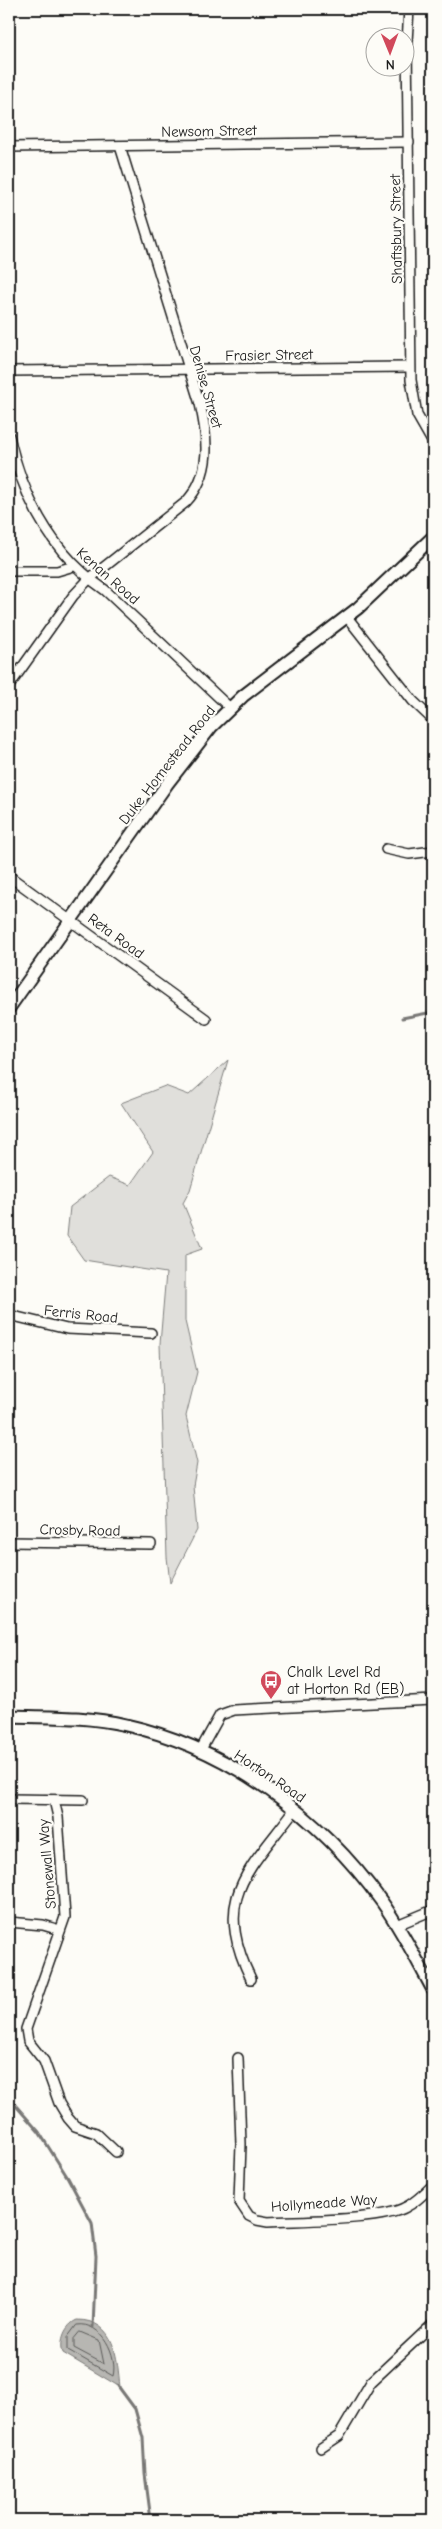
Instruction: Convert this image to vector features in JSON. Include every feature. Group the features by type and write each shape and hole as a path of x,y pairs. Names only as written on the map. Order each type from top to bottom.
{"street":[{"name":"Shaftsbury Street","path":"409,9 407,42 410,367 415,408 424,429 433,443"},
{"name":"Newsom Street","path":"9,147 409,142"},
{"name":"Denise Street","path":"9,686 72,596 89,579 186,502 197,487 203,472 206,438 200,404 120,146"},
{"name":"Frasier Street","path":"9,371 410,367"},
{"name":"Kenan Road","path":"9,436 21,482 33,507 58,547 74,566 105,590 230,708"},
{"name":"Duke Homestead Road","path":"9,1008 167,784 212,726 230,708 390,580 433,538"},
{"path":"9,572 57,571 74,566"},
{"path":"346,617 413,701 433,720"},
{"path":"386,849 409,854 433,851"},
{"name":"Reta Road","path":"9,876 206,1019"},
{"name":"Ferris Road","path":"9,1315 66,1329 151,1333"},
{"name":"Crosby Road","path":"9,1542 151,1544"},
{"path":"200,1751 220,1715 234,1710 433,1700"},
{"name":"Horton Road","path":"9,1716 71,1718 124,1724 151,1731 200,1751 247,1777 295,1809 343,1854 370,1886 397,1925 433,1990"},
{"path":"9,1799 83,1800"},
{"name":"Stonewall Way","path":"54,1800 58,1817 66,1911 26,2029 26,2035 44,2061 59,2104 68,2118 80,2128 96,2133 116,2152"},
{"path":"251,1979 236,1941 235,1926 238,1893 245,1875 259,1852 295,1809"},
{"path":"397,1925 433,1910"},
{"path":"9,1922 43,1925 60,1930"},
{"name":"Hollymeade Way","path":"238,2058 242,2144 239,2201 248,2216 268,2222 394,2212 412,2203 433,2185"},
{"path":"321,2448 339,2436 370,2382 433,2324"}],"shaded area":[{"path":"228,1060 190,1190 183,1203 202,1249 185,1255 185,1321 197,1372 186,1416 197,1463 193,1486 197,1530 170,1583 167,1557 160,1344 166,1273 84,1260 67,1236 70,1207 109,1177 130,1185 153,1152 121,1103 165,1086 189,1095"}],"water":[{"path":"77,2320 100,2326 107,2334 112,2343 118,2364 120,2387 63,2353 62,2343 66,2329"}],"waterway":[{"path":"402,1018 433,1012"},
{"path":"9,2098 39,2132 68,2178 92,2223 96,2256 93,2327"},
{"path":"118,2386 135,2409 143,2438 145,2474 151,2520"}],"place":[{"name":"Chalk Level Rd at Horton Rd (EB)","path":"271,1700"}]}
